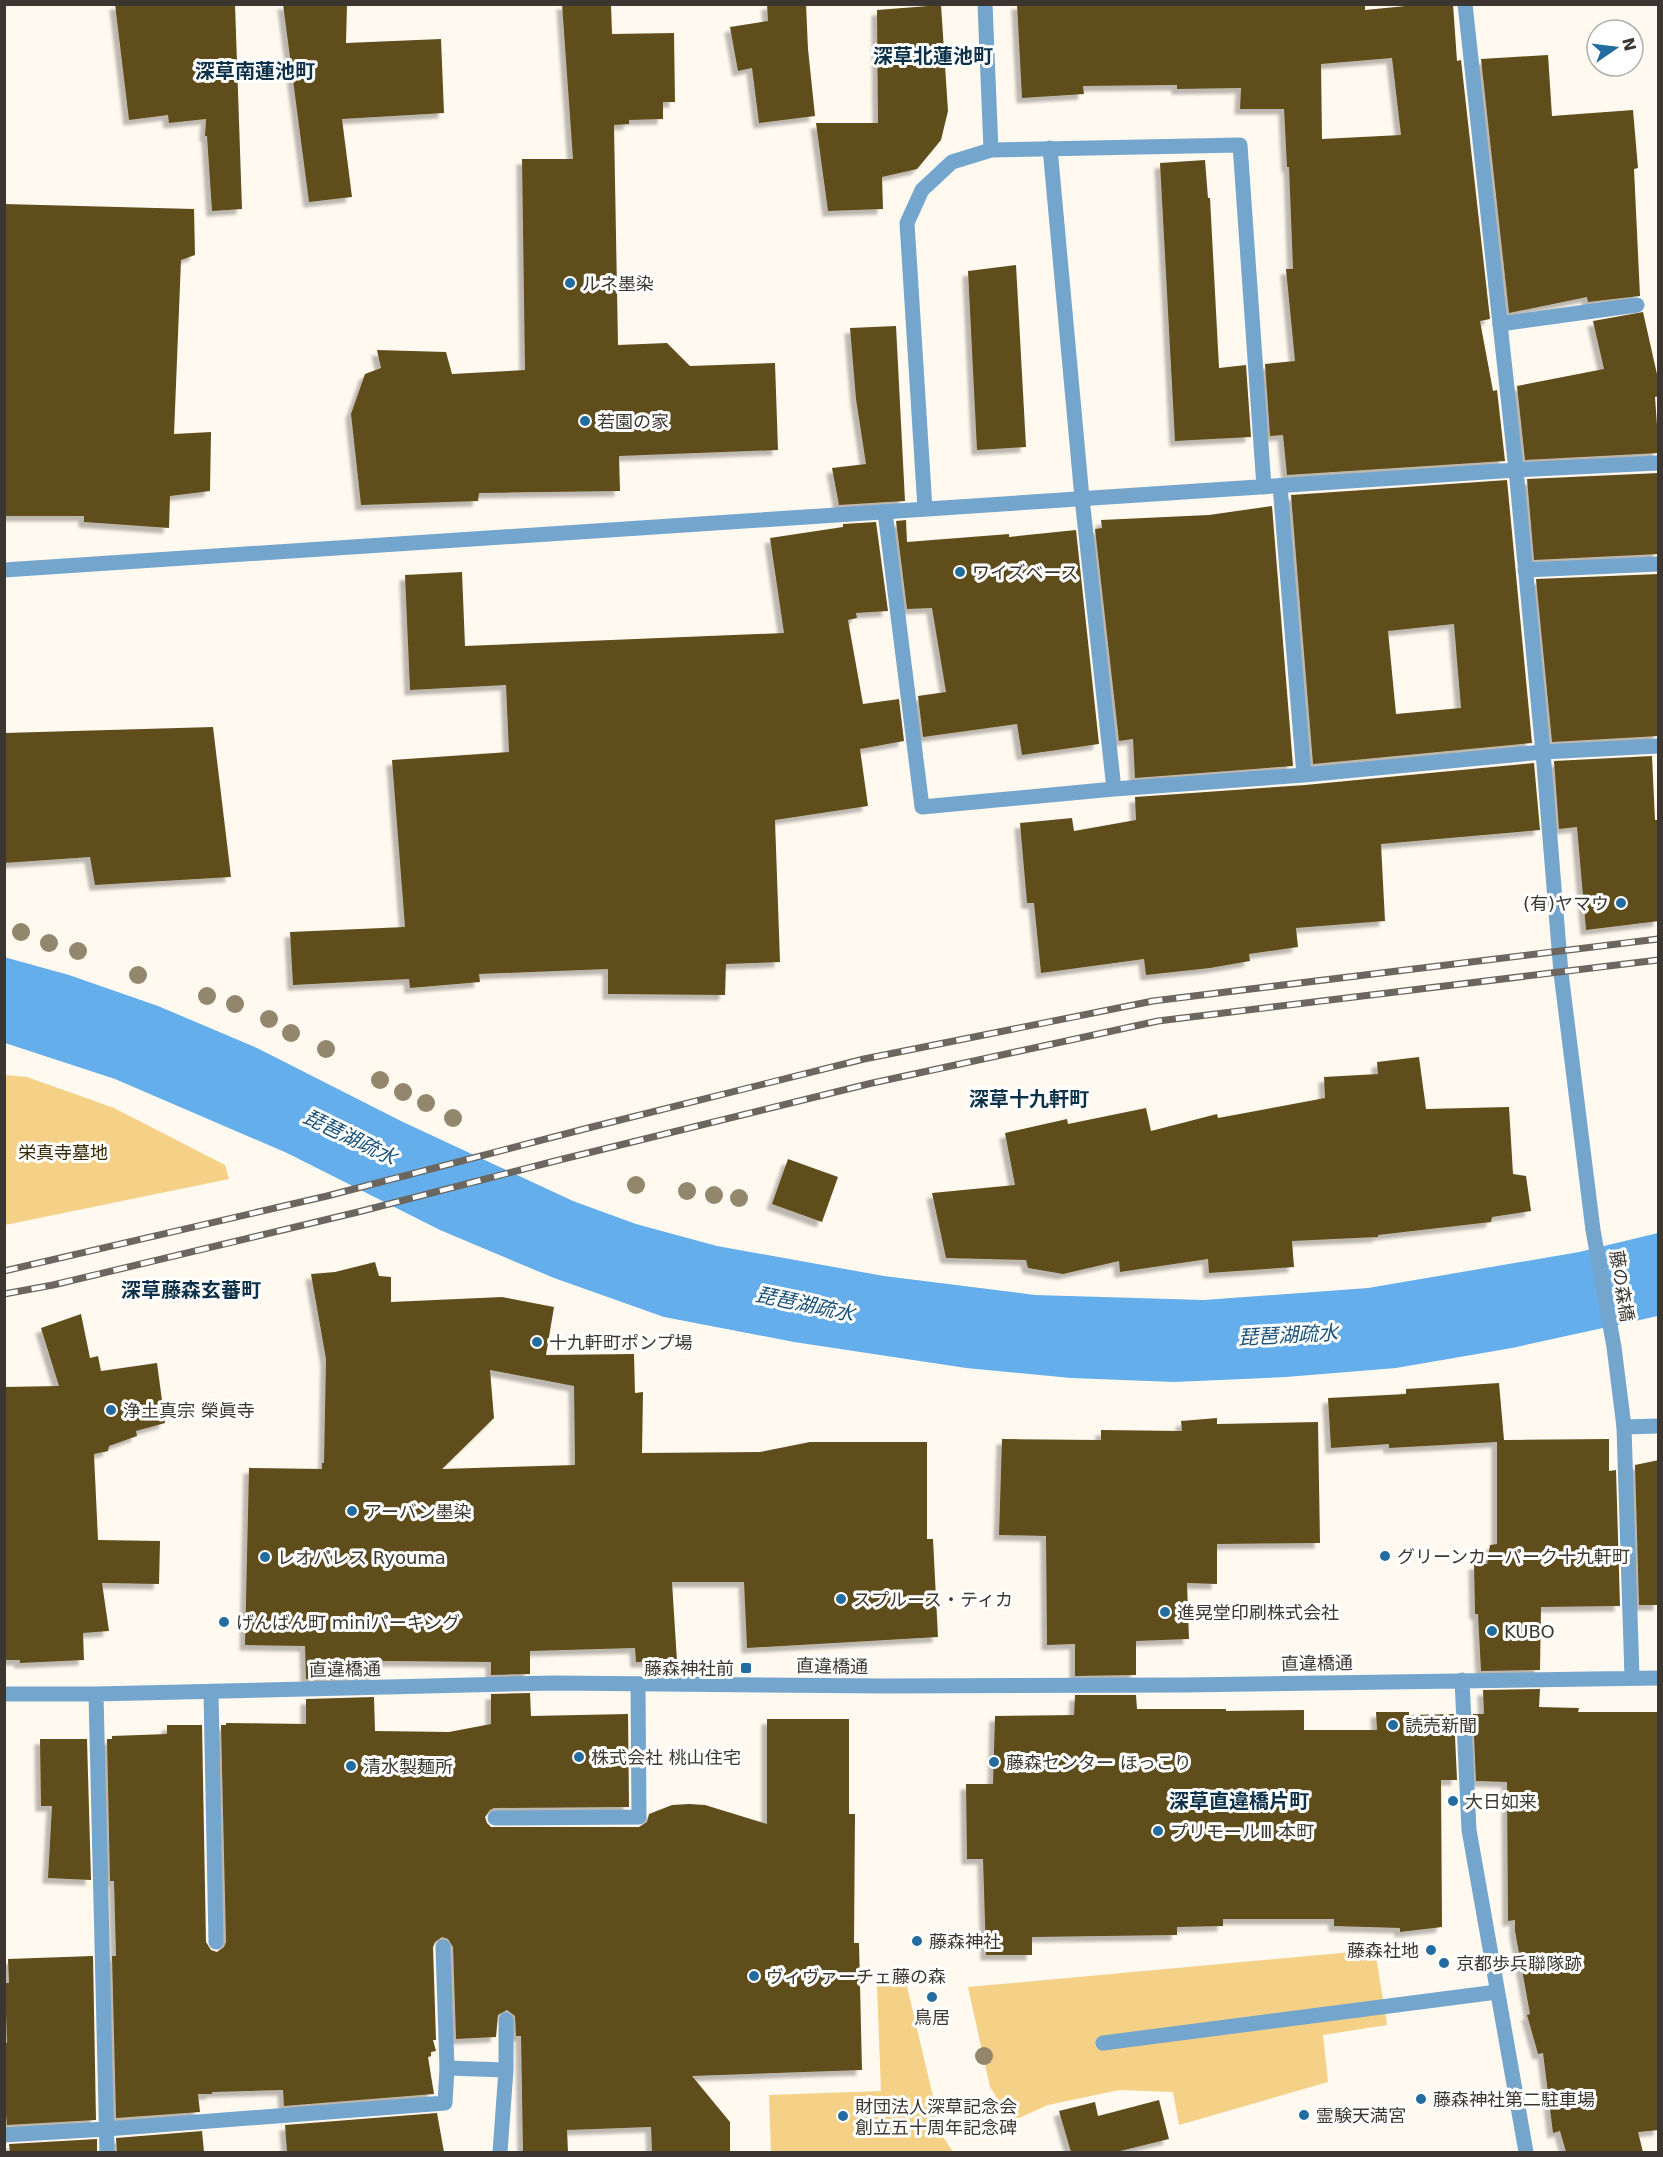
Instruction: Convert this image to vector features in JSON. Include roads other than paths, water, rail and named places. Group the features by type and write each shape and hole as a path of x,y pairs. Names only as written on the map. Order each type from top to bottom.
{"street":[{"path":"985,4 991,150"},
{"name":"藤の森橋","path":"1465,4 1516,470 1543,752 1558,951 1594,1238 1624,1427 1632,1677"},
{"path":"925,509 907,223 922,190 952,162 991,150 1240,144 1264,487"},
{"path":"1050,148 1082,498 1114,789"},
{"path":"1500,324 1637,305"},
{"path":"4,570 1082,498 1659,463"},
{"path":"1280,486 1304,775"},
{"path":"885,512 922,807 1114,789 1304,775 1543,752 1659,746"},
{"path":"1525,570 1659,564"},
{"path":"1624,1427 1659,1425"},
{"name":"直違橋通","path":"4,1694 211,1692 554,1683 1172,1685 1659,1678"},
{"path":"1462,1680 1469,1830 1526,2152"},
{"path":"495,1818 639,1817 638,1684"},
{"path":"211,1692 216,1942"},
{"path":"96,1694 107,2152"},
{"path":"4,2134 106,2129 445,2103 447,2068 443,1947"},
{"path":"1103,2043 1497,1992"},
{"path":"500,2152 506,2070 506,2020"},
{"path":"447,2068 506,2070"}],"water":[{"name":"琵琶湖疏水","path":"4,957 69,975 158,1006 257,1048 403,1122 573,1201 636,1224 717,1246 884,1276 1035,1295 1204,1300 1368,1288 1579,1252 1658,1233 1658,1316 1512,1348 1396,1368 1286,1377 1174,1382 1071,1378 966,1368 794,1342 664,1317 554,1278 440,1230 287,1153 115,1079 5,1043"}],"railway":[{"path":"4,1271 327,1196 864,1059 1153,1001 1658,939"},
{"path":"4,1294 53,1285 358,1212 868,1084 1158,1021 1658,960"}],"place":[{"name":"ルネ墨染","path":"570,283"},
{"name":"若園の家","path":"585,421"},
{"name":"ワイズベース","path":"960,572"},
{"name":"(有)ヤマウ","path":"1621,903"},
{"name":"十九軒町ポンプ場","path":"537,1342"},
{"name":"浄土真宗 榮眞寺","path":"111,1410"},
{"name":"アーバン墨染","path":"352,1511"},
{"name":"グリーンカーパーク十九軒町","path":"1385,1556"},
{"name":"レオパレス Ryouma","path":"265,1557"},
{"name":"スプルース・ティカ","path":"841,1599"},
{"name":"進晃堂印刷株式会社","path":"1165,1612"},
{"name":"げんばん町 miniパーキング","path":"224,1622"},
{"name":"KUBO","path":"1492,1631"},
{"name":"藤森神社前","path":"746,1668"},
{"name":"読売新聞","path":"1393,1725"},
{"name":"株式会社 桃山住宅","path":"579,1757"},
{"name":"藤森センター ほっこり","path":"994,1762"},
{"name":"清水製麺所","path":"351,1766"},
{"name":"大日如来","path":"1453,1801"},
{"name":"プリモールⅢ 本町","path":"1158,1831"},
{"name":"藤森神社","path":"917,1941"},
{"name":"藤森社地","path":"1431,1950"},
{"name":"京都歩兵聯隊跡","path":"1444,1963"},
{"name":"ヴィヴァーチェ藤の森","path":"754,1976"},
{"name":"鳥居","path":"932,1997"},
{"name":"藤森神社第二駐車場","path":"1421,2099"},
{"name":"霊験天満宮","path":"1304,2115"},
{"name":"財団法人深草記念会 創立五十周年記念碑","path":"843,2116"}],"district":[{"name":"深草北蓮池町","path":"933,56"},
{"name":"深草南蓮池町","path":"255,71"},
{"name":"深草十九軒町","path":"1029,1099"},
{"name":"深草藤森玄蕃町","path":"191,1290"},
{"name":"深草直違橋片町","path":"1239,1801"}],"park label":[{"name":"栄真寺墓地","path":"63,1152"}]}
